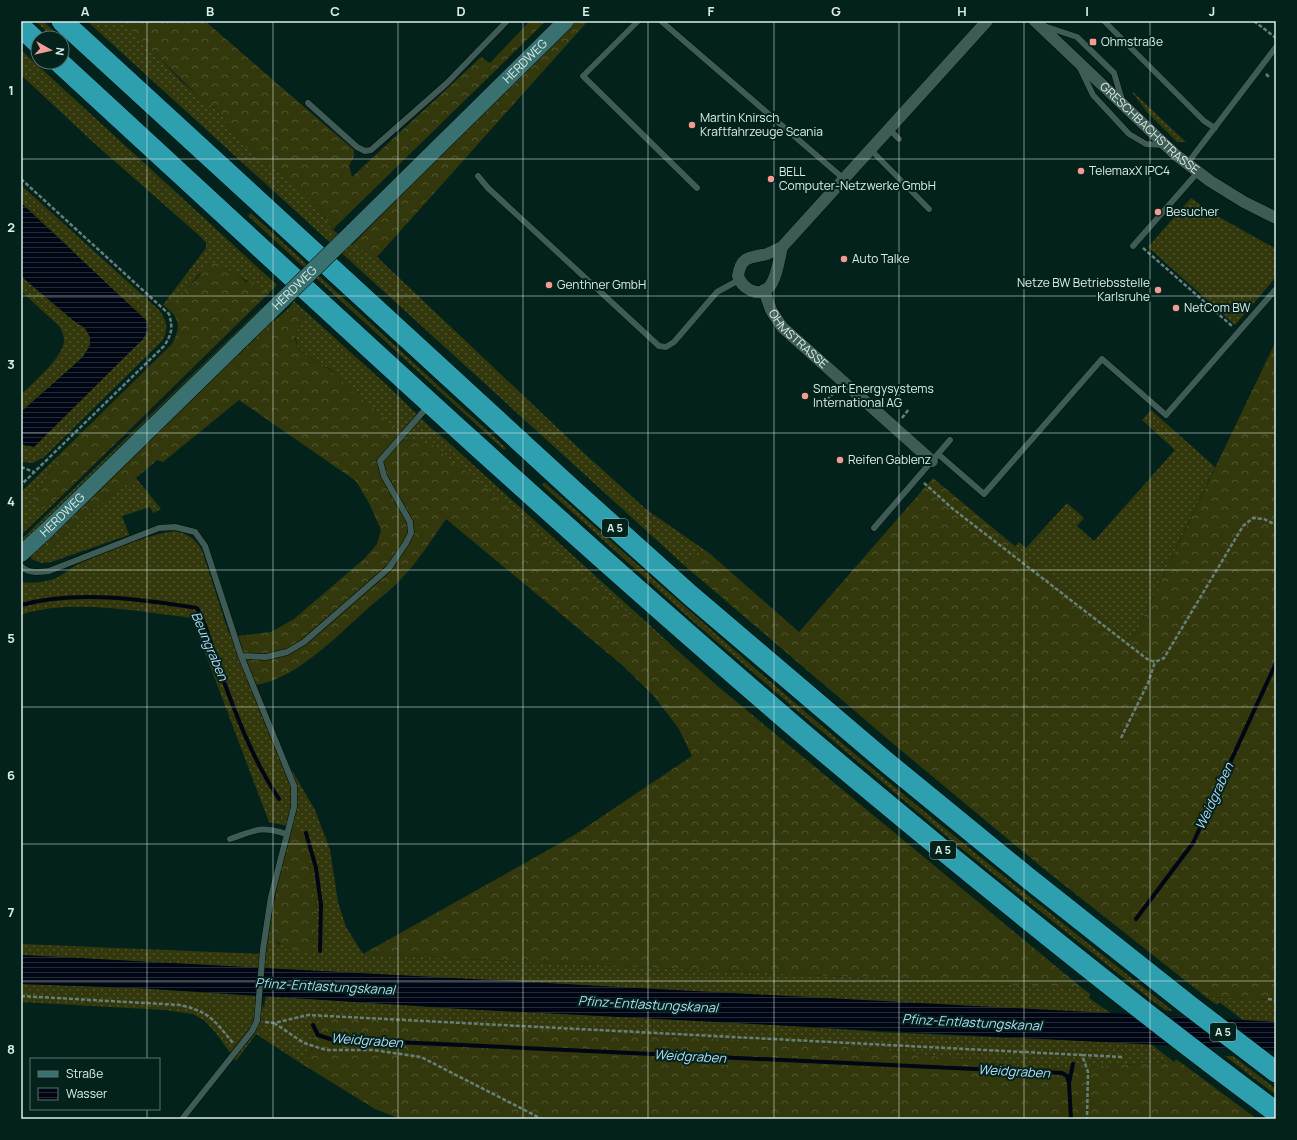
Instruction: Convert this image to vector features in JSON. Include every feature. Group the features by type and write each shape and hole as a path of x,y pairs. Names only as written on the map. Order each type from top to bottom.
{"highway":[{"name":"A 5","path":"62,21 575,492 690,595 885,761 1028,878 1276,1072"},
{"path":"21,27 30,35"},
{"name":"A 5","path":"68,70 431,403 645,596 775,710 1015,909 1142,1010 1276,1112"}],"main road":[{"name":"HERDWEG","path":"21,554 352,232 566,21"}],"street":[{"path":"782,247 776,278 771,285 764,290 756,292 750,290 740,280 739,271 742,264 753,256 767,254 782,247 987,21"},
{"name":"GRESCHBACHSTRASSE","path":"1037,23 1186,164 1244,202 1276,218"},
{"name":"OHMSTRASSE","path":"764,290 771,310 782,327 935,457"}],"lane":[{"path":"308,103 357,147 365,151 371,150 447,83 507,21"},
{"path":"638,21 583,76 697,188"},
{"path":"660,21 844,179"},
{"path":"1104,21 1204,121 1214,128"},
{"path":"1037,23 1077,37 1114,72 1123,106"},
{"path":"1186,164 1276,47"},
{"path":"1076,60 1092,95 1129,134 1146,144 1165,145"},
{"path":"889,129 900,139"},
{"path":"870,149 928,209"},
{"path":"1135,244 1198,172"},
{"path":"478,176 494,193 659,346 666,347 674,342 717,292 740,280"},
{"path":"935,457 984,494 1102,358 1166,415 1276,289"},
{"path":"241,656 266,657 286,652 304,642 389,568 406,544 411,533 410,522 384,476 380,461 431,403"},
{"path":"874,528 950,440"},
{"path":"21,566 24,569 34,572 49,571 159,528 187,528 195,532 204,546 241,656 294,786 294,807 271,897 262,959 260,1008 257,1021 252,1031 238,1050 182,1119"},
{"path":"230,839 261,828 271,829 286,834"}],"path":[{"path":"1254,21 1276,39"},
{"path":"21,179 169,314 172,326 170,336 164,346 21,485"},
{"path":"1135,244 1239,332"},
{"path":"827,400 837,389"},
{"path":"21,467 34,472"},
{"path":"918,477 953,509 1147,659 1155,662 1164,658 1243,526 1253,518 1264,519 1276,525"},
{"path":"1121,738 1148,683 1155,662"},
{"path":"21,996 180,1005 200,1010 215,1021 238,1050"},
{"path":"1268,999 1276,1000"},
{"path":"542,1119 421,1057 373,1050 326,1050 304,1043 274,1023 308,1015 1123,1057"},
{"path":"1082,1056 1088,1072 1087,1119"}],"green space":[{"path":"35,21 43,21 53,30 45,30"},
{"path":"87,21 122,21 128,25 181,81 219,112 243,145 295,184 314,202 333,230 352,245 377,257 585,454 647,510 709,553 690,559 685,566"},
{"path":"122,21 205,21 354,150 354,156 349,166 352,177 481,57 490,63 530,21 546,21 333,229 314,202 295,184 243,145 219,112 199,97"},
{"path":"573,21 588,21 377,257 352,245"},
{"path":"21,50 30,58 30,70 43,70 277,285 269,293 236,275 225,267 199,274 185,292 167,308 163,305 206,248 206,243 94,143 21,75"},
{"path":"1132,92 1186,142 1177,142 1147,112"},
{"path":"21,185 160,311 166,325 166,333 162,341 44,457 33,463 21,462 21,444 26,446 143,339 73,251 21,203"},
{"path":"1191,198 1212,213 1276,249 1276,277 1235,325 1148,247"},
{"path":"251,213 506,448 504,450 248,216"},
{"path":"211,262 225,267 246,282 253,282 269,293 68,490 43,509 38,506 35,498 61,453 172,344 177,333 178,324 175,316 167,308 185,292"},
{"path":"21,276 74,321 85,328 90,337 90,345 83,357 21,412 21,395 53,362 62,348 64,337 59,326 21,291"},
{"path":"294,301 389,387 431,428 677,650 633,617 414,440 401,441 330,369 306,355 298,347 295,336 303,318 290,307"},
{"path":"290,307 303,318 295,338 300,349 309,357 330,370 354,393 387,420 401,441 414,440 431,444 494,494 586,578 633,617 677,650 721,689 1082,988 363,954 573,836 692,756 679,729 653,695 621,664 446,519 407,573 329,644 301,665 286,674 271,681 256,685 238,636 271,632 294,619 364,559 377,544 381,530 369,503 356,481 239,400 163,462 157,460 136,478 102,502 49,549 42,551 36,548 272,320 274,321"},
{"path":"261,308 262,310 21,544 21,540"},
{"path":"1276,341 1276,1000 1206,997 1044,869 897,747 685,566 690,559 709,553 799,632 933,478 1131,643"},
{"path":"1151,410 1215,467 1131,643 1015,547 1019,542 1026,548 1067,503 1084,518 1077,526 1094,541 1175,450 1142,420"},
{"path":"61,453 35,498 43,509 68,490 21,535 21,492"},
{"path":"136,478 161,509 153,513 150,507 122,516 129,535 51,562 41,563 31,559 31,555 36,548 49,549 102,502"},
{"path":"544,482 726,643 877,773 1173,1011 1165,1010 1150,999 957,845 813,724 696,624 542,485"},
{"path":"175,531 191,537 197,542 202,550 228,631 246,652 248,668 287,762 315,810 330,850 338,902 346,927 363,954 1082,988 1090,994 1089,998 1112,1014 21,955 21,944 260,954 269,932 279,945 317,910 306,840 292,827 269,822 192,618 128,610 83,607 61,607 21,615 21,582 32,583 48,581 59,577 78,564 114,549 151,536"},
{"path":"292,827 306,840 317,910 315,938 310,952 286,948 273,938 269,932 279,875"},
{"path":"21,984 138,988 255,996 264,1008 266,996 464,1009 752,1023 879,1032 1151,1044 1174,1062 1041,1069 834,1044 602,1033 315,1028 311,1051 302,1064 256,1034 236,1061 205,1021 193,1014 165,1010 21,1002"},
{"path":"1206,997 1276,1000 1276,1022 1243,1020 1219,1002 1217,1005"},
{"path":"324,1017 602,1033 834,1044 1041,1069 1174,1062 1176,1059 1257,1119 401,1119 375,1109 302,1064 311,1051 315,1028"},
{"path":"1225,1056 1233,1056 1276,1089 1276,1095"}],"water":[{"path":"21,203 147,321 148,330 143,339 34,447 21,444 21,412 83,357 90,345 90,337 85,328 74,321 21,276"},
{"name":"Pfinz-Entlastungskanal","path":"21,955 1276,1022 1276,1051 464,1009 138,988 21,984"}],"waterway":[{"name":"Beungraben","path":"21,605 42,600 86,597 131,599 197,608 204,623 232,704 246,737 261,769 279,799"},
{"name":"Weidgraben","path":"1136,919 1193,843 1276,663"},
{"name":"Weidgraben","path":"306,833 316,868 321,905 320,951"},
{"name":"Weidgraben","path":"313,1025 318,1035 330,1039 1062,1073 1067,1076 1069,1083"},
{"name":"Weidgraben","path":"1071,1119 1069,1083 1073,1064"}],"place":[{"name":"Ohmstraße","path":"1093,42"},
{"name":"Martin Knirsch Kraftfahrzeuge Scania","path":"692,125"},
{"name":"TelemaxX IPC4","path":"1081,171"},
{"name":"BELL Computer-Netzwerke GmbH","path":"771,179"},
{"name":"Besucher","path":"1158,212"},
{"name":"Auto Talke","path":"844,259"},
{"name":"Genthner GmbH","path":"549,285"},
{"name":"Netze BW Betriebsstelle Karlsruhe","path":"1158,290"},
{"name":"NetCom BW","path":"1176,308"},
{"name":"Smart Energysystems International AG","path":"805,396"},
{"name":"Reifen Gablenz","path":"840,460"}]}
